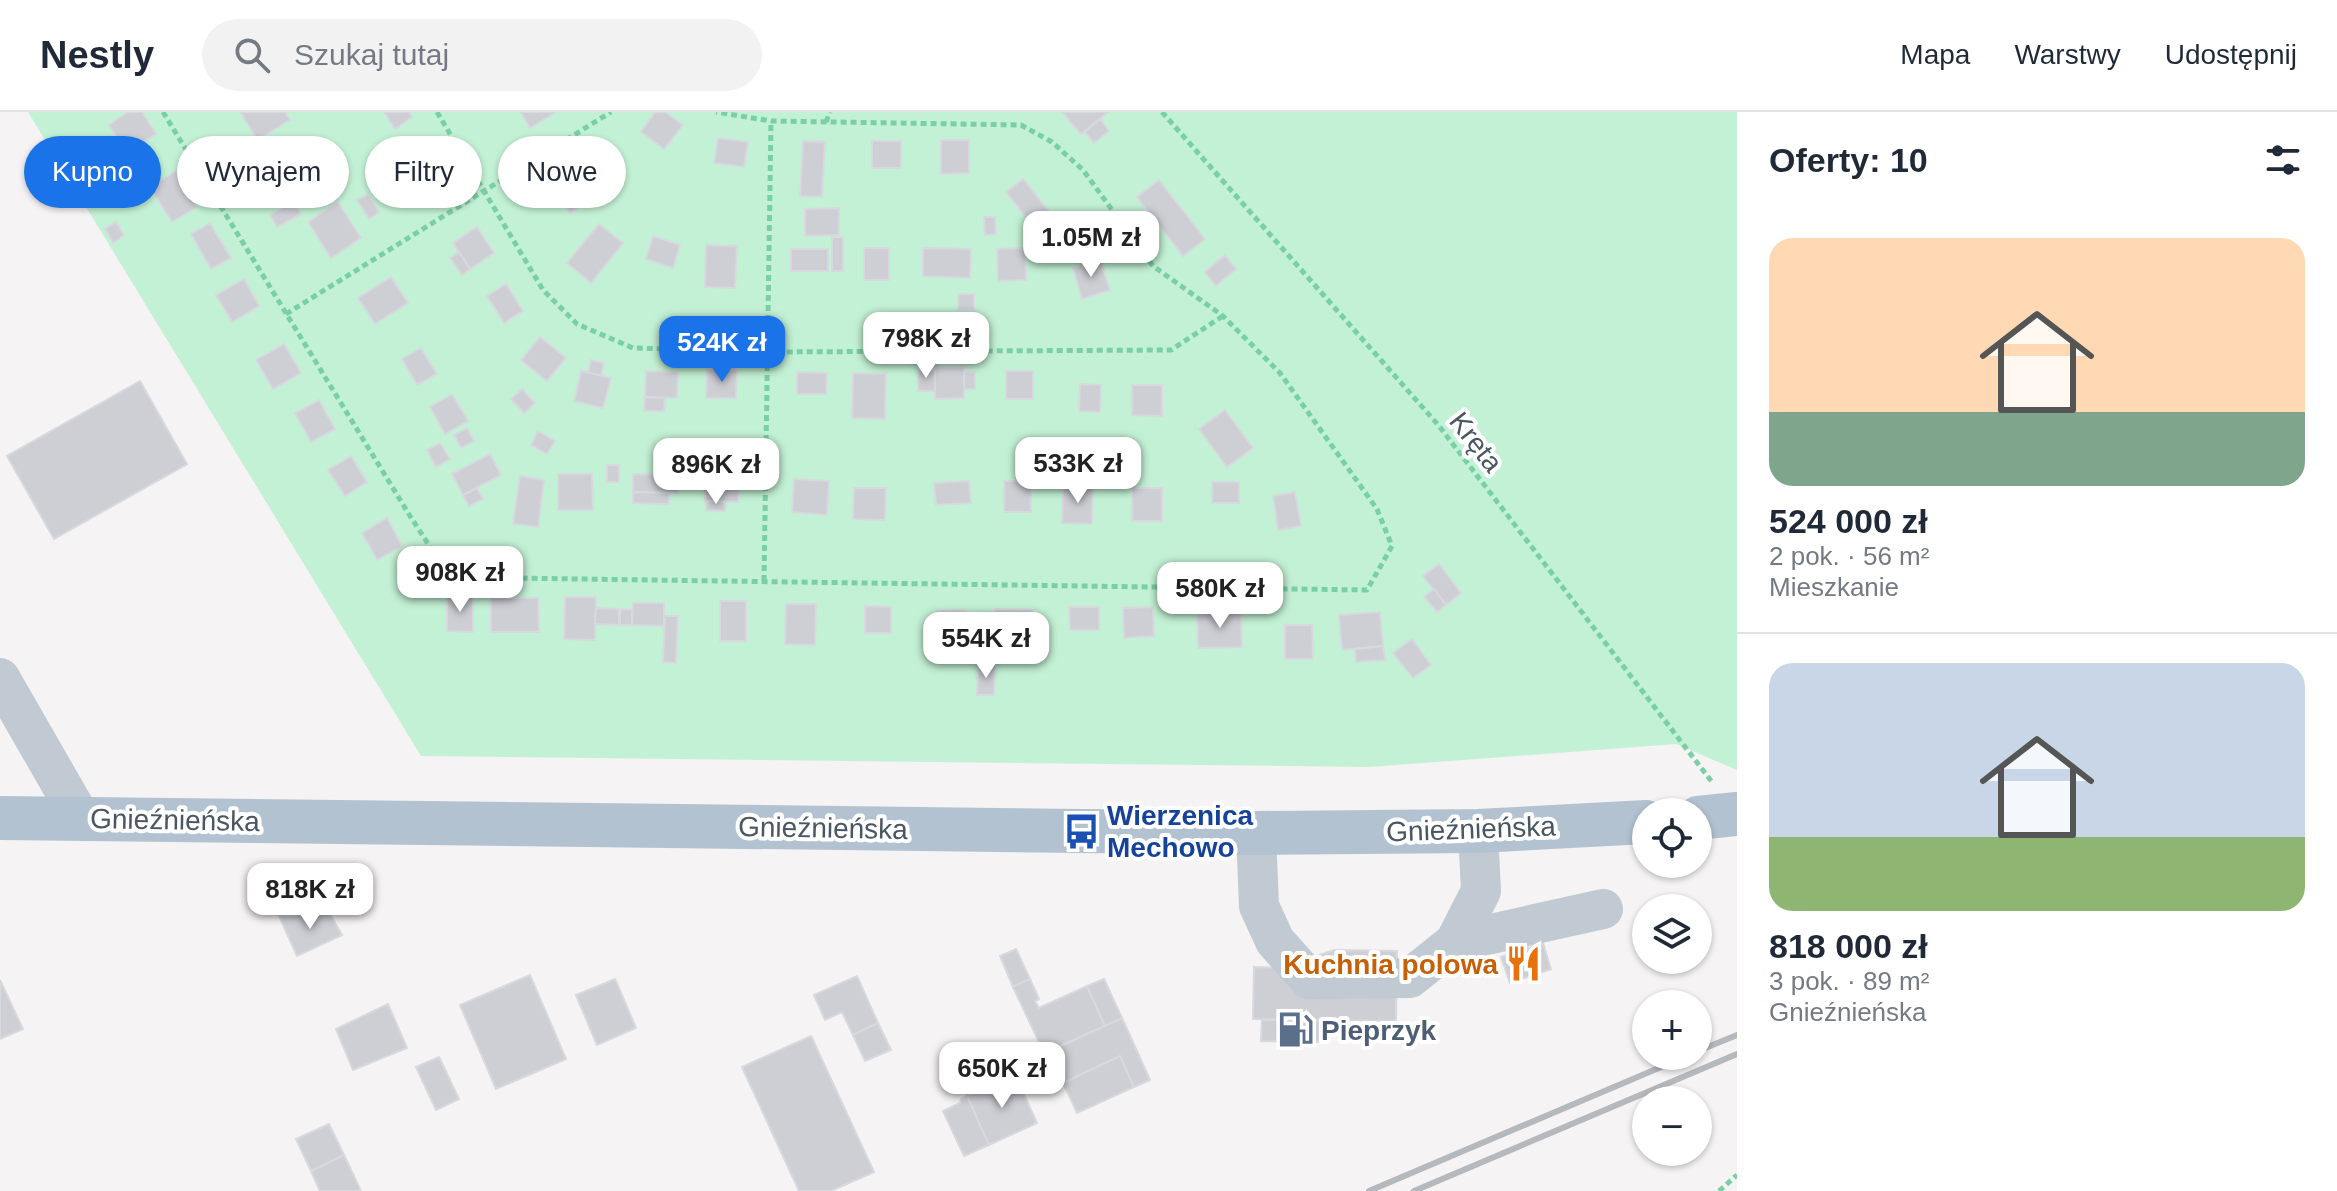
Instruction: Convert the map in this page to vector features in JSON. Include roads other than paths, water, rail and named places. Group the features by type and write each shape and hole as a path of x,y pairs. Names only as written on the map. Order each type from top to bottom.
{"main road":[{"path":"1712,817 1737,814"},
{"name":"Gnieźnieńska","path":"0,818 1256,833 1478,831 1632,823"}],"street":[{"path":"0,678 81,819"},
{"path":"1256,833 1259,906 1275,941 1309,979 1410,978 1455,942 1481,891 1478,831"},
{"path":"1455,942 1603,909"}],"railway":[{"path":"1712,1045 1737,1035"},
{"path":"1414,1191 1737,1054"},
{"path":"1369,1191 1654,1070"}],"place":[{"name":"Wierzenica Mechowo","path":"1081,831"},
{"name":"Kuchnia polowa","path":"1524,964"},
{"name":"Pieprzyk","path":"1295,1030"}]}
